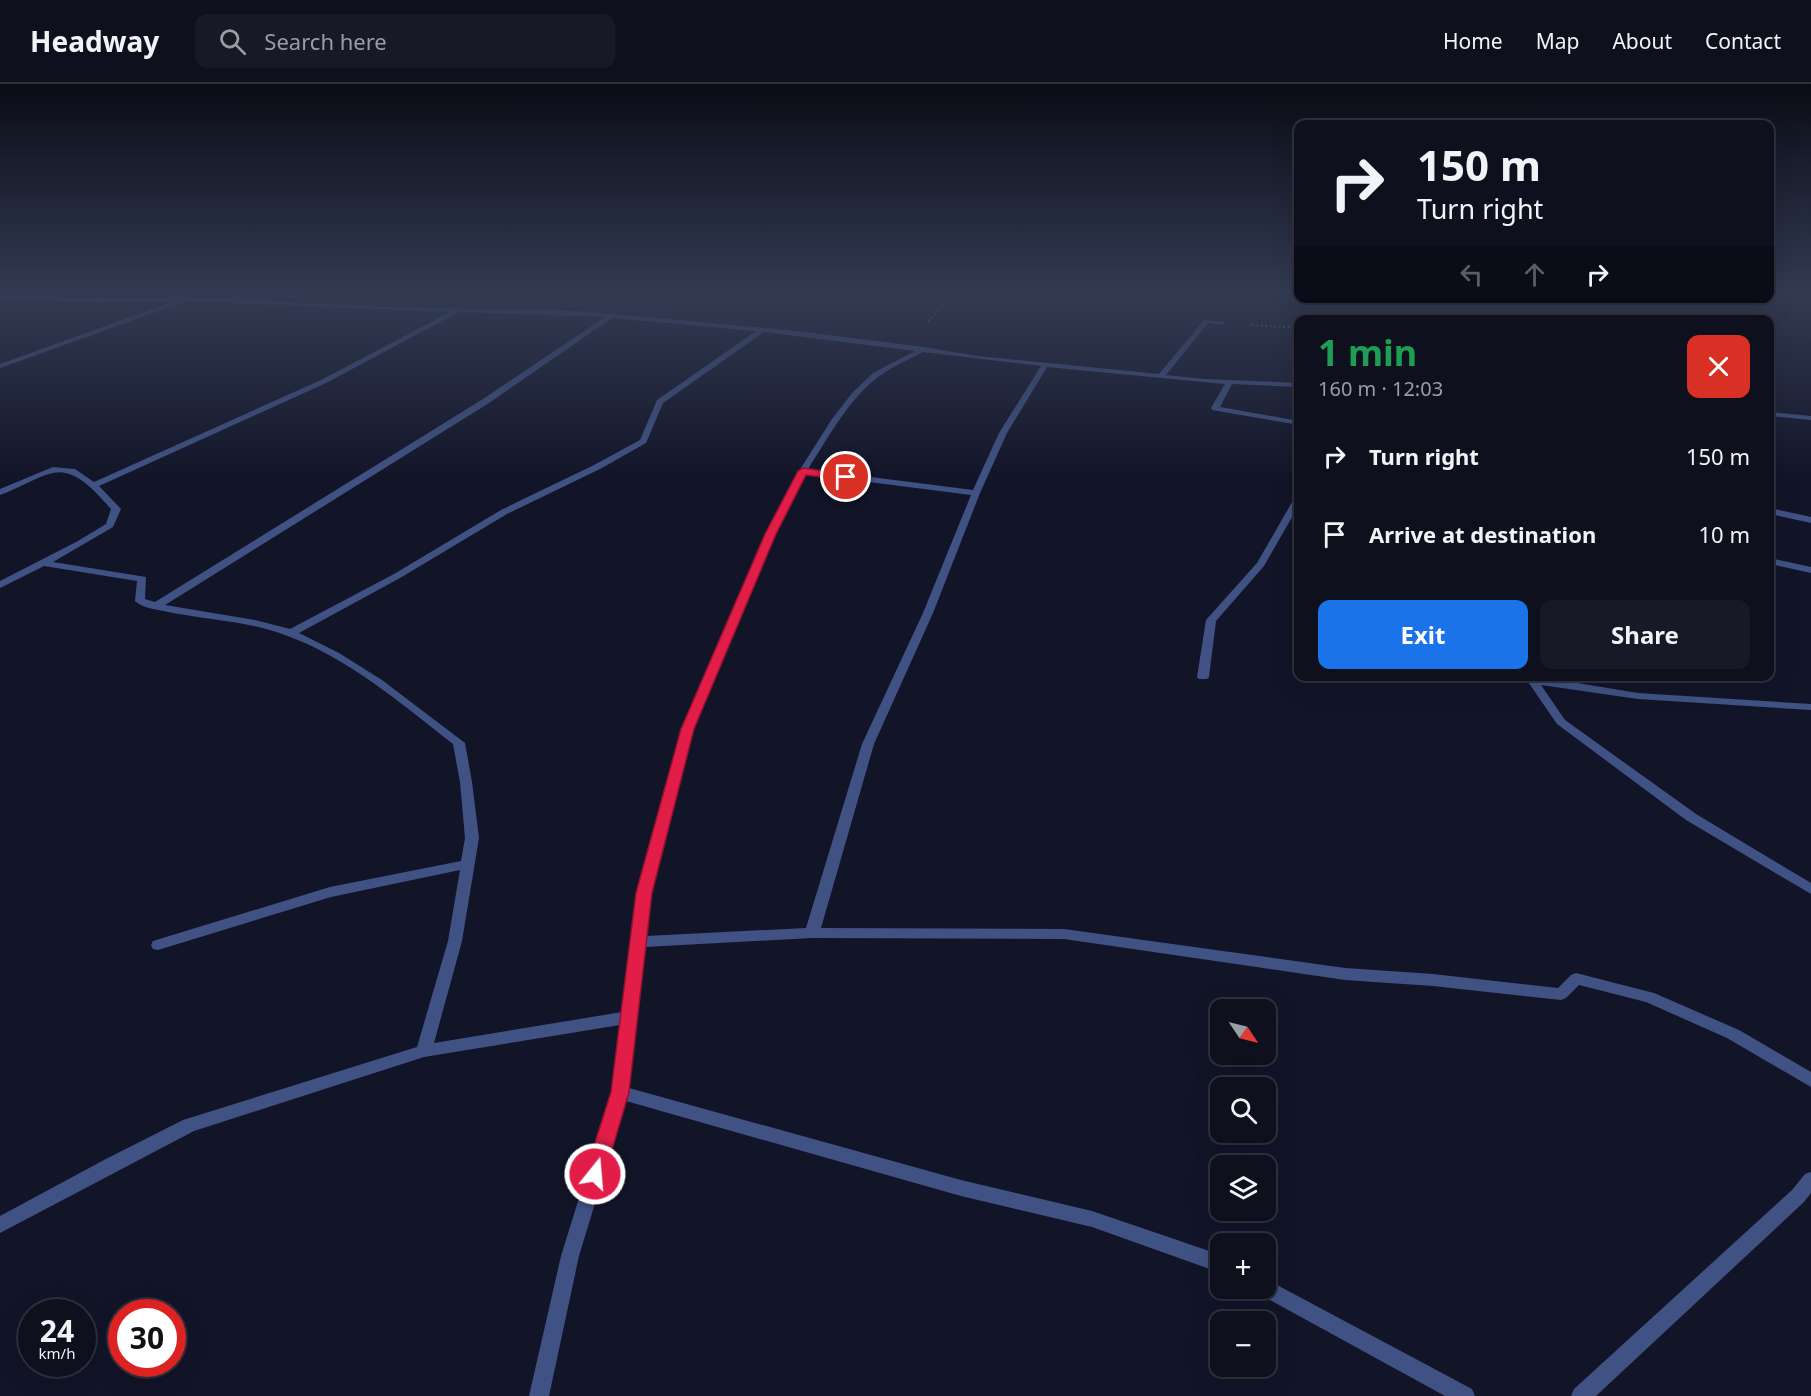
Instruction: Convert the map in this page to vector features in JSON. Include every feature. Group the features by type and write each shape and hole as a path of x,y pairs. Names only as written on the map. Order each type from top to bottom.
{"street":[{"path":"0,366 28,356"},
{"path":"93,485 247,417 375,356"},
{"path":"155,606 486,401 552,356"},
{"path":"290,633 397,576 504,512 597,467 643,441 660,402 725,356"},
{"path":"539,1396 570,1256 620,1092 644,893 688,729 771,534 803,471 835,421 856,394 876,375 912,356"},
{"path":"966,356 1161,377 1294,385"},
{"path":"1161,377 1178,356"},
{"path":"812,933 868,744 928,613 976,492 1003,433 1046,365"},
{"path":"1230,382 1215,408 1294,422"},
{"path":"1774,414 1811,418"},
{"path":"0,492 53,470 72,471 93,485 116,509 110,525 0,585"},
{"path":"803,471 976,492"},
{"path":"1203,677 1211,621 1261,564 1294,506"},
{"path":"1774,512 1811,520"},
{"path":"1774,562 1811,570"},
{"path":"44,563 142,579 140,601 290,633 336,656 403,700 459,743 472,838 454,940 424,1051"},
{"path":"1531,681 1561,722 1623,765 1691,817 1811,889"},
{"path":"1547,681 1638,696 1811,707"},
{"path":"159,945 330,892 468,864"},
{"path":"638,942 812,933 1064,934 1346,974 1433,980 1561,994 1576,979 1660,1002 1733,1034 1811,1080"},
{"path":"0,1225 189,1125 424,1051 630,1017"},
{"path":"620,1092 961,1188 1092,1220 1210,1259"},
{"path":"1581,1396 1798,1196 1811,1180"},
{"path":"1276,1293 1465,1396"}],"route":[{"path":"595,1174 620,1092 644,893 688,729 739,605 803,471 846,477"}]}
